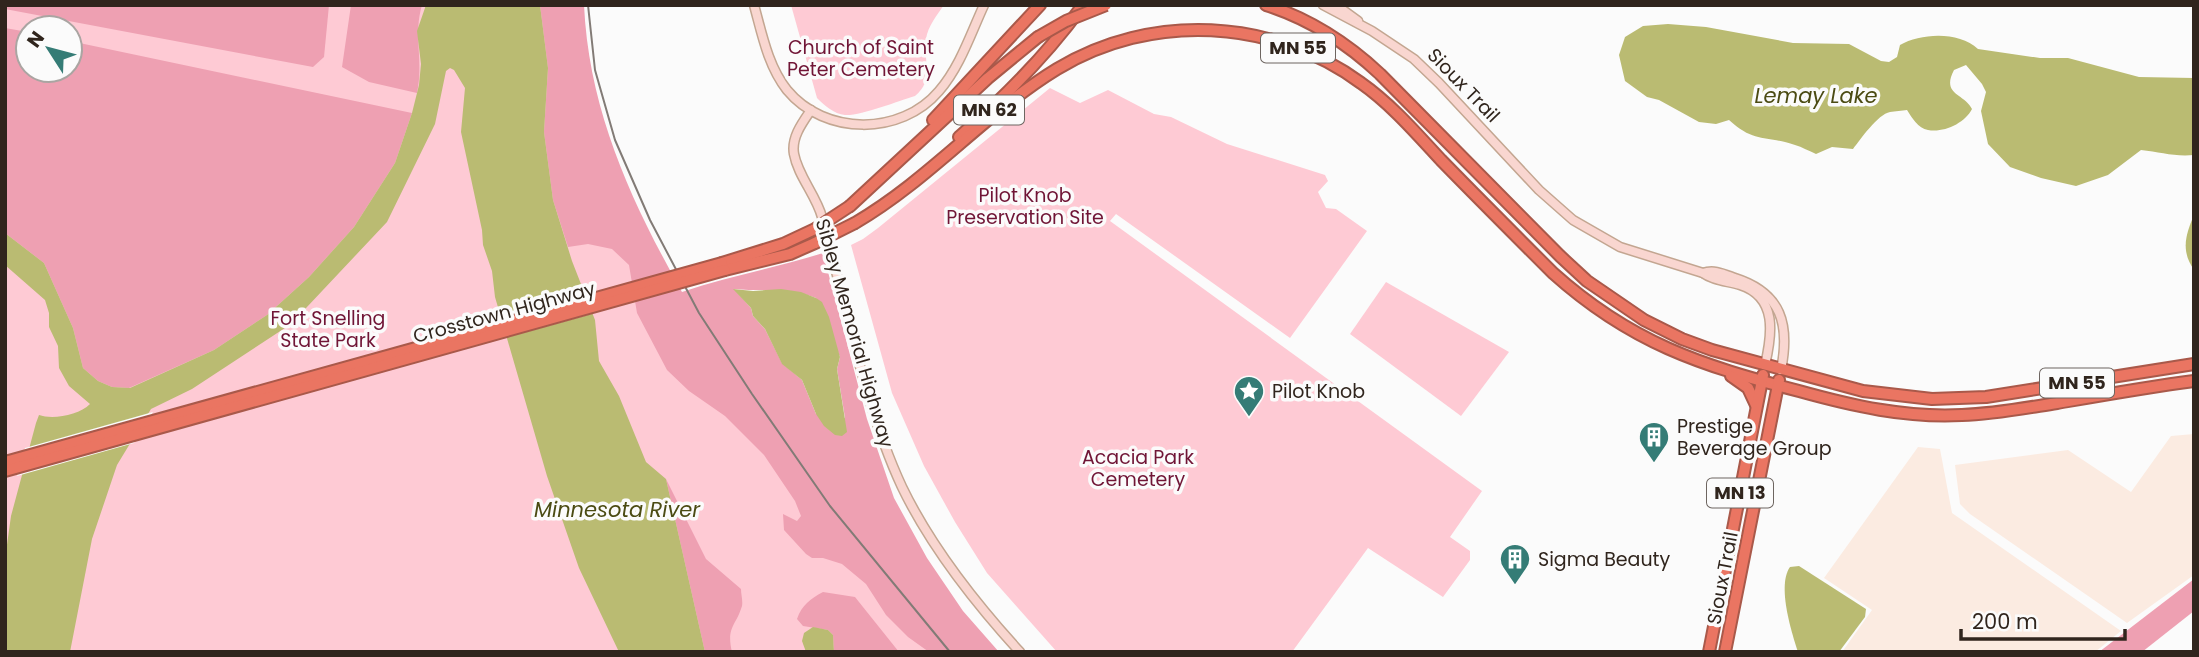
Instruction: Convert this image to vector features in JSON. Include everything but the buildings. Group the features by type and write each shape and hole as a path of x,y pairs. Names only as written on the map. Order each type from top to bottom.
{"highway":[{"name":"MN 62","path":"872,186 1040,5"},
{"name":"MN 62","path":"884,204 1030,71 1083,5"},
{"name":"MN 55","path":"872,186 988,78 1038,37 1066,21 1106,5"},
{"name":"MN 55","path":"1266,5 1317,26 1369,63 1568,265 1607,296 1644,320 1682,339 1781,370 1882,395 1945,400 2000,396 2194,364"},
{"name":"MN 55","path":"884,204 1032,87 1079,57 1124,40 1171,31 1211,30 1251,34 1305,50 1360,82 1393,110 1553,273 1581,297 1647,340 1681,356 1778,386 1874,410 1949,416 1995,412 2194,381"},
{"name":"Crosstown Highway","path":"5,471 723,266 815,229 850,206 872,186"},
{"name":"Crosstown Highway","path":"723,266 790,254 855,223 884,204"},
{"name":"MN 55","path":"5,462 723,266"},
{"name":"Sioux Trail","path":"1710,651 1765,365"},
{"path":"1716,368 1744,384 1752,393 1756,408"},
{"name":"Sioux Trail","path":"1725,652 1781,370"}],"main road":[{"path":"754,5 770,60 787,90 811,110 840,122 871,125 896,120 921,107 940,90 984,5"},
{"name":"Sioux Trail","path":"1324,5 1404,51 1431,74 1539,191 1573,220 1620,247 1703,273 1709,278 1744,287 1754,293 1765,305 1772,324 1765,365"},
{"name":"Sioux Trail","path":"1336,5 1372,31"},
{"name":"Sibley Memorial Highway","path":"811,110 796,137 794,156 821,212 867,389 887,451 910,503 953,570 1020,652"},
{"name":"Sioux Trail","path":"1703,273 1711,270 1741,280 1754,285 1768,296 1783,323 1785,349 1781,370"}],"shaded area":[{"path":"5,5 329,5 324,57 313,67 84,24 84,14 32,14 5,9"},
{"path":"351,5 422,5 418,27 417,93 369,82 342,67"},
{"path":"540,5 584,5 594,82 616,154 646,224 682,292 823,253 867,419 894,498 927,558 963,611 999,652 929,652 908,637 886,615 866,584 842,564 823,558 812,558 784,530 783,514 797,521 801,516 795,501 764,455 725,416 689,391 667,370 637,313 629,265 612,249 588,244 568,247 553,200 544,132 548,68","holes":["734,289 785,291 816,298 840,357 837,369 845,418 816,414 802,380 782,363 765,329"]},
{"path":"5,28 14,30 14,84 84,84 84,44 412,113 395,163 354,227 309,277 267,315 214,350 129,388 112,387 98,381 83,368 73,328 44,263 5,233"},
{"path":"2194,434 2194,575 2127,623 1970,514 1960,504 1955,465 2068,450 2131,492 2171,436"},
{"path":"1918,447 1940,449 1952,513 2121,631 2095,652 1842,652 1872,610 1824,578"},
{"path":"666,479 706,559 741,589 742,606 730,637 732,652 705,652"},
{"path":"2194,579 2194,611 2142,652 2099,652"},
{"path":"823,592 855,597 899,652 834,652 833,635 828,630 803,626 797,619 807,603"}],"green space":[{"name":"Fort Snelling State Park","path":"5,5 581,5 590,90 608,146 652,244 734,379 943,652 5,652"},
{"name":"Church of Saint Peter Cemetery","path":"791,5 944,5 927,34 927,70 921,90 915,96 860,113 845,115 829,109 817,98"},
{"name":"Acacia Park Cemetery","path":"1050,88 1080,103 1108,90 1154,114 1171,117 1227,144 1325,175 1328,181 1318,192 1326,208 1336,209 1367,231 1290,338 1116,214 1110,221 1482,491 1450,537 1470,551 1470,560 1443,597 1368,548 1292,652 1057,652 987,573 924,466 892,393 851,245 878,228"},
{"path":"1386,282 1509,352 1461,416 1350,334"}],"water":[{"name":"Minnesota River","path":"426,5 540,5 548,68 544,132 553,200 572,261 595,320 599,361 619,396 646,462 666,479 705,652 619,652 579,568 547,476 495,297 492,271 483,245 461,132 465,88 450,68 446,71 435,124 387,222 291,324 192,389 151,409 117,465 92,539 70,652 5,652 5,559 11,516 36,423 39,415 66,416 90,404 69,386 59,368 58,346 49,327 45,300 5,265 5,233 44,263 73,328 83,368 98,381 112,387 130,388 214,350 267,315 309,277 354,227 395,163 419,85 421,64 417,31"},
{"name":"Lemay Lake","path":"1668,24 1706,27 1793,43 1849,44 1881,61 1889,62 1897,57 1900,45 1909,41 1929,36 1951,37 1970,43 1978,49 2040,58 2068,58 2139,77 2194,78 2194,155 2141,150 2108,175 2076,186 2010,167 1988,144 1981,111 1986,92 1966,65 1954,70 1950,84 1955,93 1972,109 1959,123 1934,131 1918,125 1907,110 1890,112 1875,122 1853,149 1832,147 1816,154 1785,142 1746,133 1729,120 1716,124 1699,122 1659,100 1647,97 1625,81 1619,55 1625,37 1643,26"},
{"path":"2194,215 2194,270 2187,256 2186,243"},
{"path":"733,289 781,289 801,292 822,302 840,357 837,369 847,432 842,436 835,435 824,426 802,380 782,364 765,329 753,316 751,308"},
{"path":"1799,566 1866,609 1865,617 1839,652 1798,652 1786,608 1785,585 1790,567"},
{"path":"813,627 828,630 833,635 834,652 806,652 802,641 804,633"}],"pier":[{"path":"587,290 595,313 504,338 497,315"},
{"path":"153,412 134,443 17,476 25,448"}],"railway":[{"path":"588,5 595,70 615,140 650,220 699,313 830,506 950,652"}],"place":[{"name":"Pilot Knob","path":"1249,418"},
{"name":"Prestige Beverage Group","path":"1654,464"},
{"name":"Sigma Beauty","path":"1515,586"}],"park label":[{"name":"Pilot Knob Preservation Site","path":"1025,206"}]}
